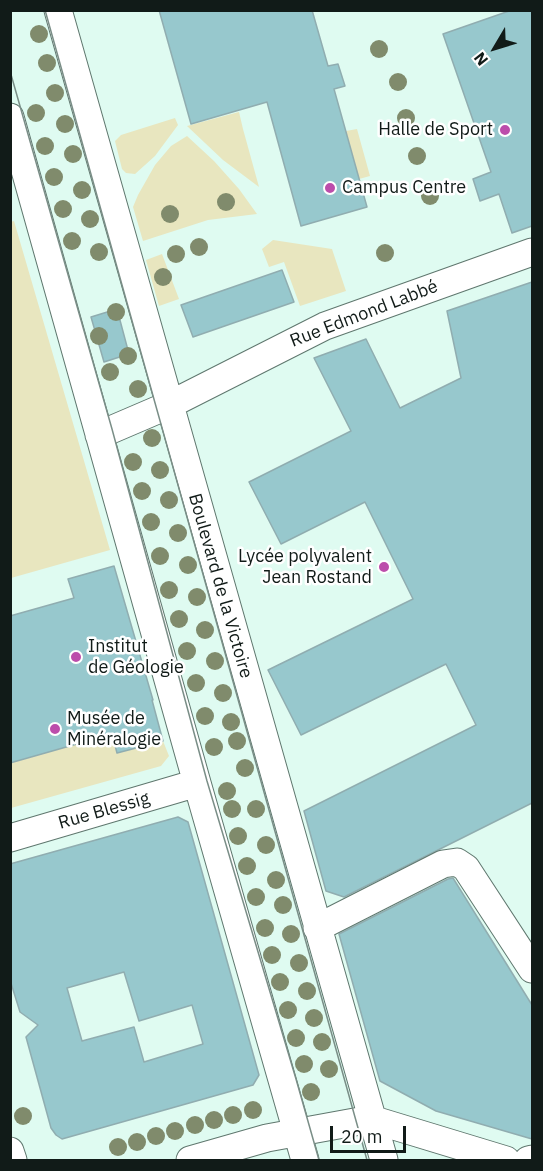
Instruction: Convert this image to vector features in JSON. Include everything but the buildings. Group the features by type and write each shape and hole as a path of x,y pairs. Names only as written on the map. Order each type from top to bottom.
{"street":[{"name":"Boulevard de la Victoire","path":"57,10 384,1161"},
{"path":"10,117 305,1161"},
{"name":"Rue Edmond Labbé","path":"99,435 169,405 325,326 532,252"},
{"name":"Rue Blessig","path":"10,838 197,783"},
{"path":"317,928 443,864 457,862 466,868 532,969"},
{"path":"190,1161 267,1138 371,1119 506,1161"},
{"path":"10,1151 13,1161"},
{"path":"528,1161 532,1159"}],"shaded area":[{"path":"239,112 259,187 223,160 187,126"},
{"path":"175,118 178,125 155,156 135,174 126,173 122,169 115,141 121,135"},
{"path":"357,129 370,176 359,179 346,131"},
{"path":"187,136 214,161 257,214 208,220 143,241 133,207 138,195 155,165 171,146"},
{"path":"14,221 110,550 11,578 10,222"},
{"path":"273,240 332,249 346,291 300,306 284,262 269,267 262,249"},
{"path":"162,254 179,299 159,306 146,260"},
{"path":"112,734 118,753 163,741 169,756 161,766 11,808 11,763"}],"tram line":[{"path":"45,10 367,1160"},
{"path":"10,71 112,429 207,781 319,1160"}],"place":[{"name":"Halle de Sport","path":"505,130"},
{"name":"Campus Centre","path":"330,188"},
{"name":"Lycée polyvalent Jean Rostand","path":"384,567"},
{"name":"Institut de Géologie","path":"76,657"},
{"name":"Musée de Minéralogie","path":"55,729"}]}
